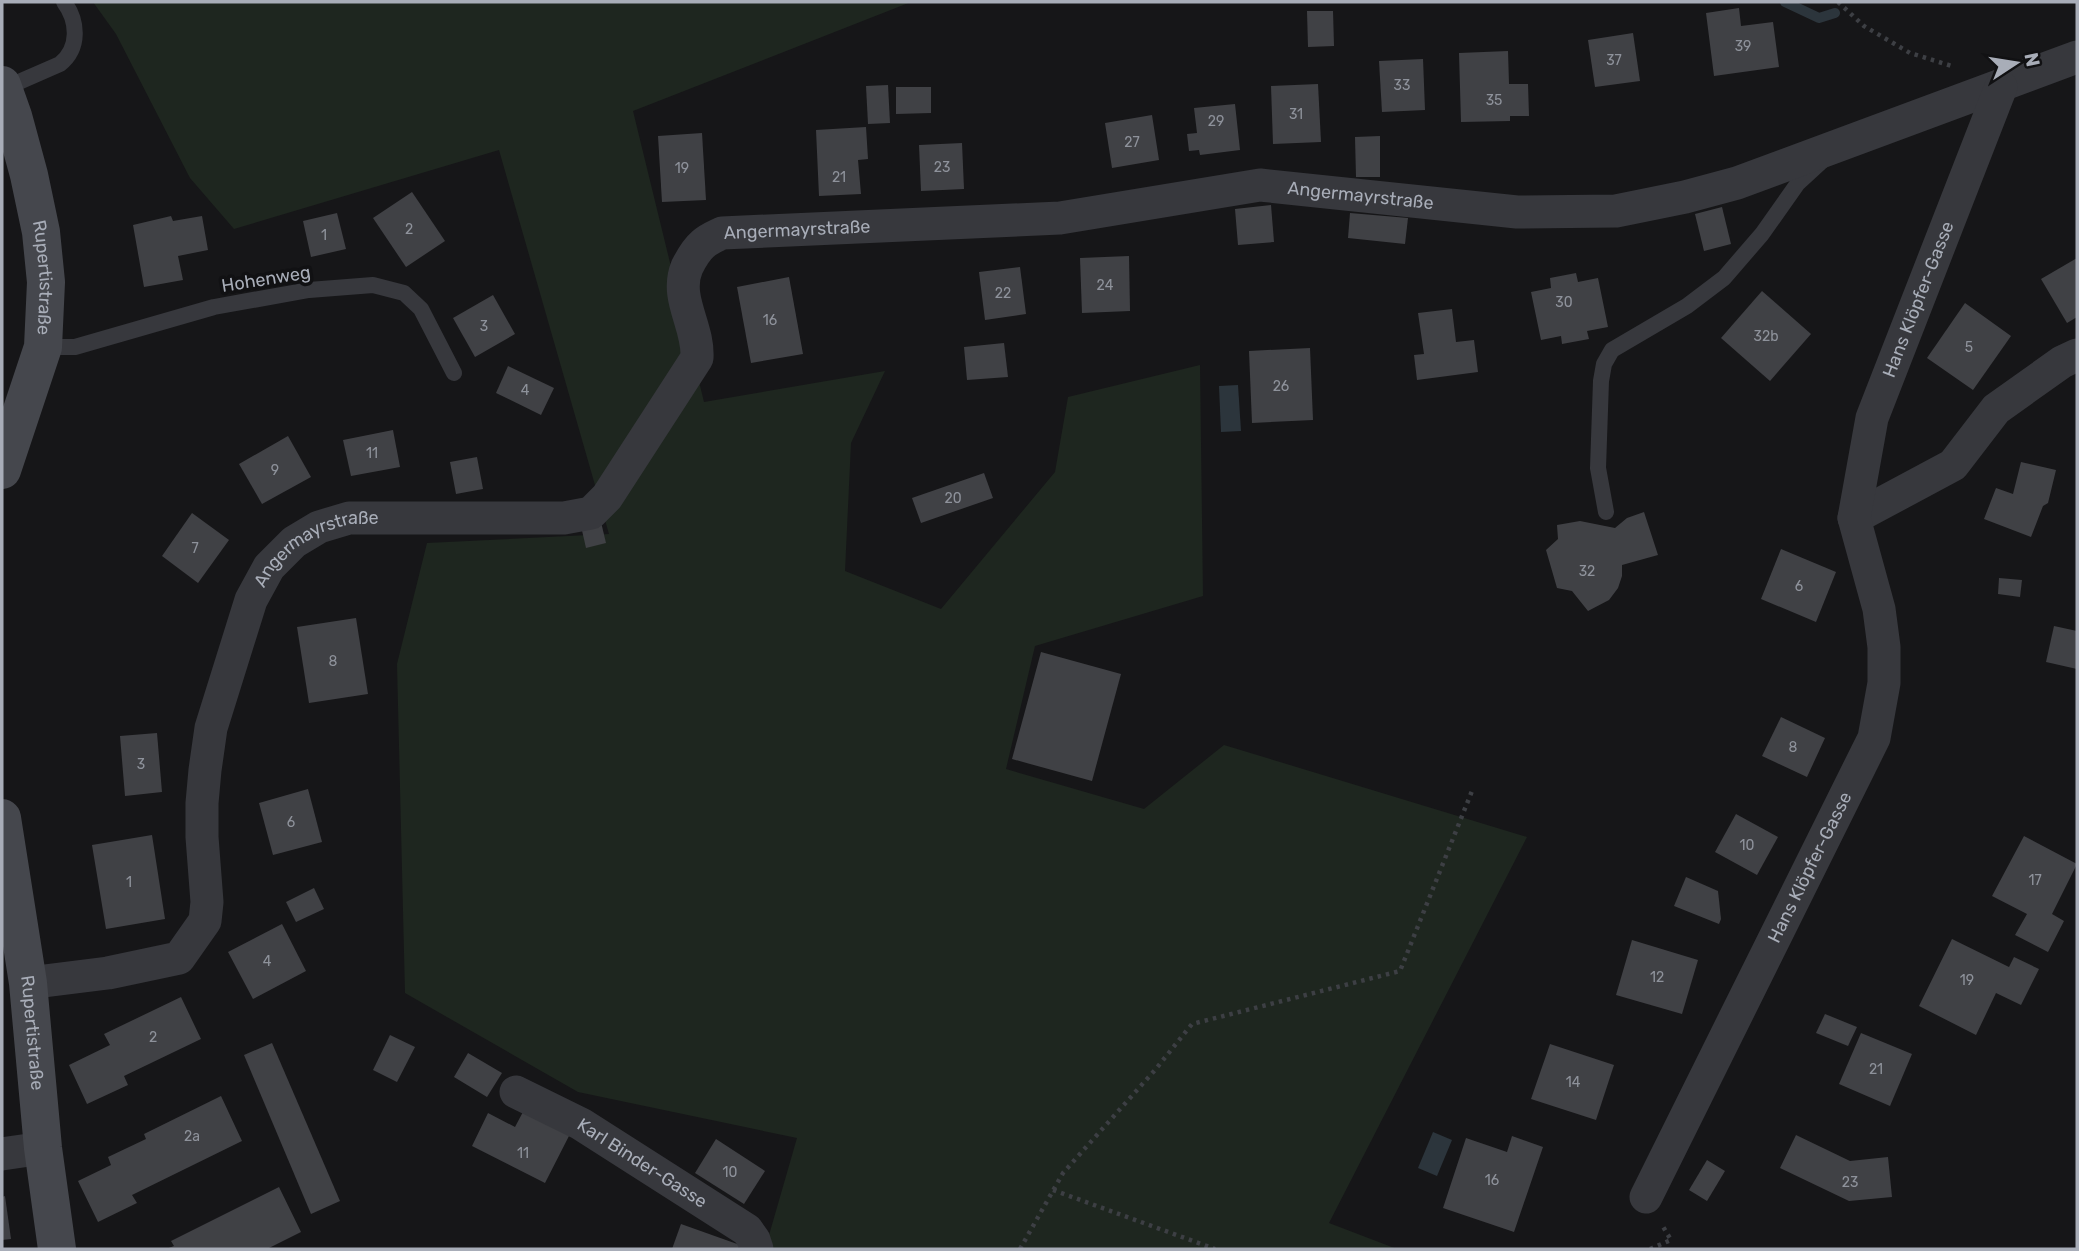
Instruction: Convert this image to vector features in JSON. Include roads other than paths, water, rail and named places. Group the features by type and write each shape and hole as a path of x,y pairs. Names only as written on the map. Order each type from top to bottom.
{"main road":[{"name":"Rupertistraße","path":"2,87 29,175 41,232 46,282 43,347 2,470"},
{"name":"Rupertistraße","path":"2,818 28,983 43,1148 57,1249"}],"street":[{"name":"Angermayrstraße","path":"28,983 108,973 180,958 200,930 205,921 207,902 202,803 212,728 251,600 269,567 293,542 319,527 349,518 564,519 591,513 607,497 697,358 698,345 682,291 683,276 691,258 702,244 722,233 1060,218 1260,185 1517,212 1616,211 1737,183 2077,57"},
{"name":"Hans Klöpfer-Gasse","path":"1646,1197 1874,738 1884,683 1884,647 1879,609 1854,518 1872,418 2001,87"},
{"path":"1854,518 1953,465 1996,409 2062,362 2077,355"},
{"name":"Karl Binder-Gasse","path":"516,1092 581,1124 747,1230 757,1249"},
{"path":"2,1154 43,1148"}],"lane":[{"path":"2,87 60,64 68,58 75,41 75,26 70,10 64,2"},
{"path":"1606,512 1598,468 1601,381 1604,364 1612,350 1687,306 1724,278 1762,234 1798,183 1841,144"},
{"name":"Hohenweg","path":"43,347 75,347 214,307 309,290 373,285 404,293 421,309 454,373"}],"waterway":[{"path":"1785,2 1819,18 1835,13"}]}
